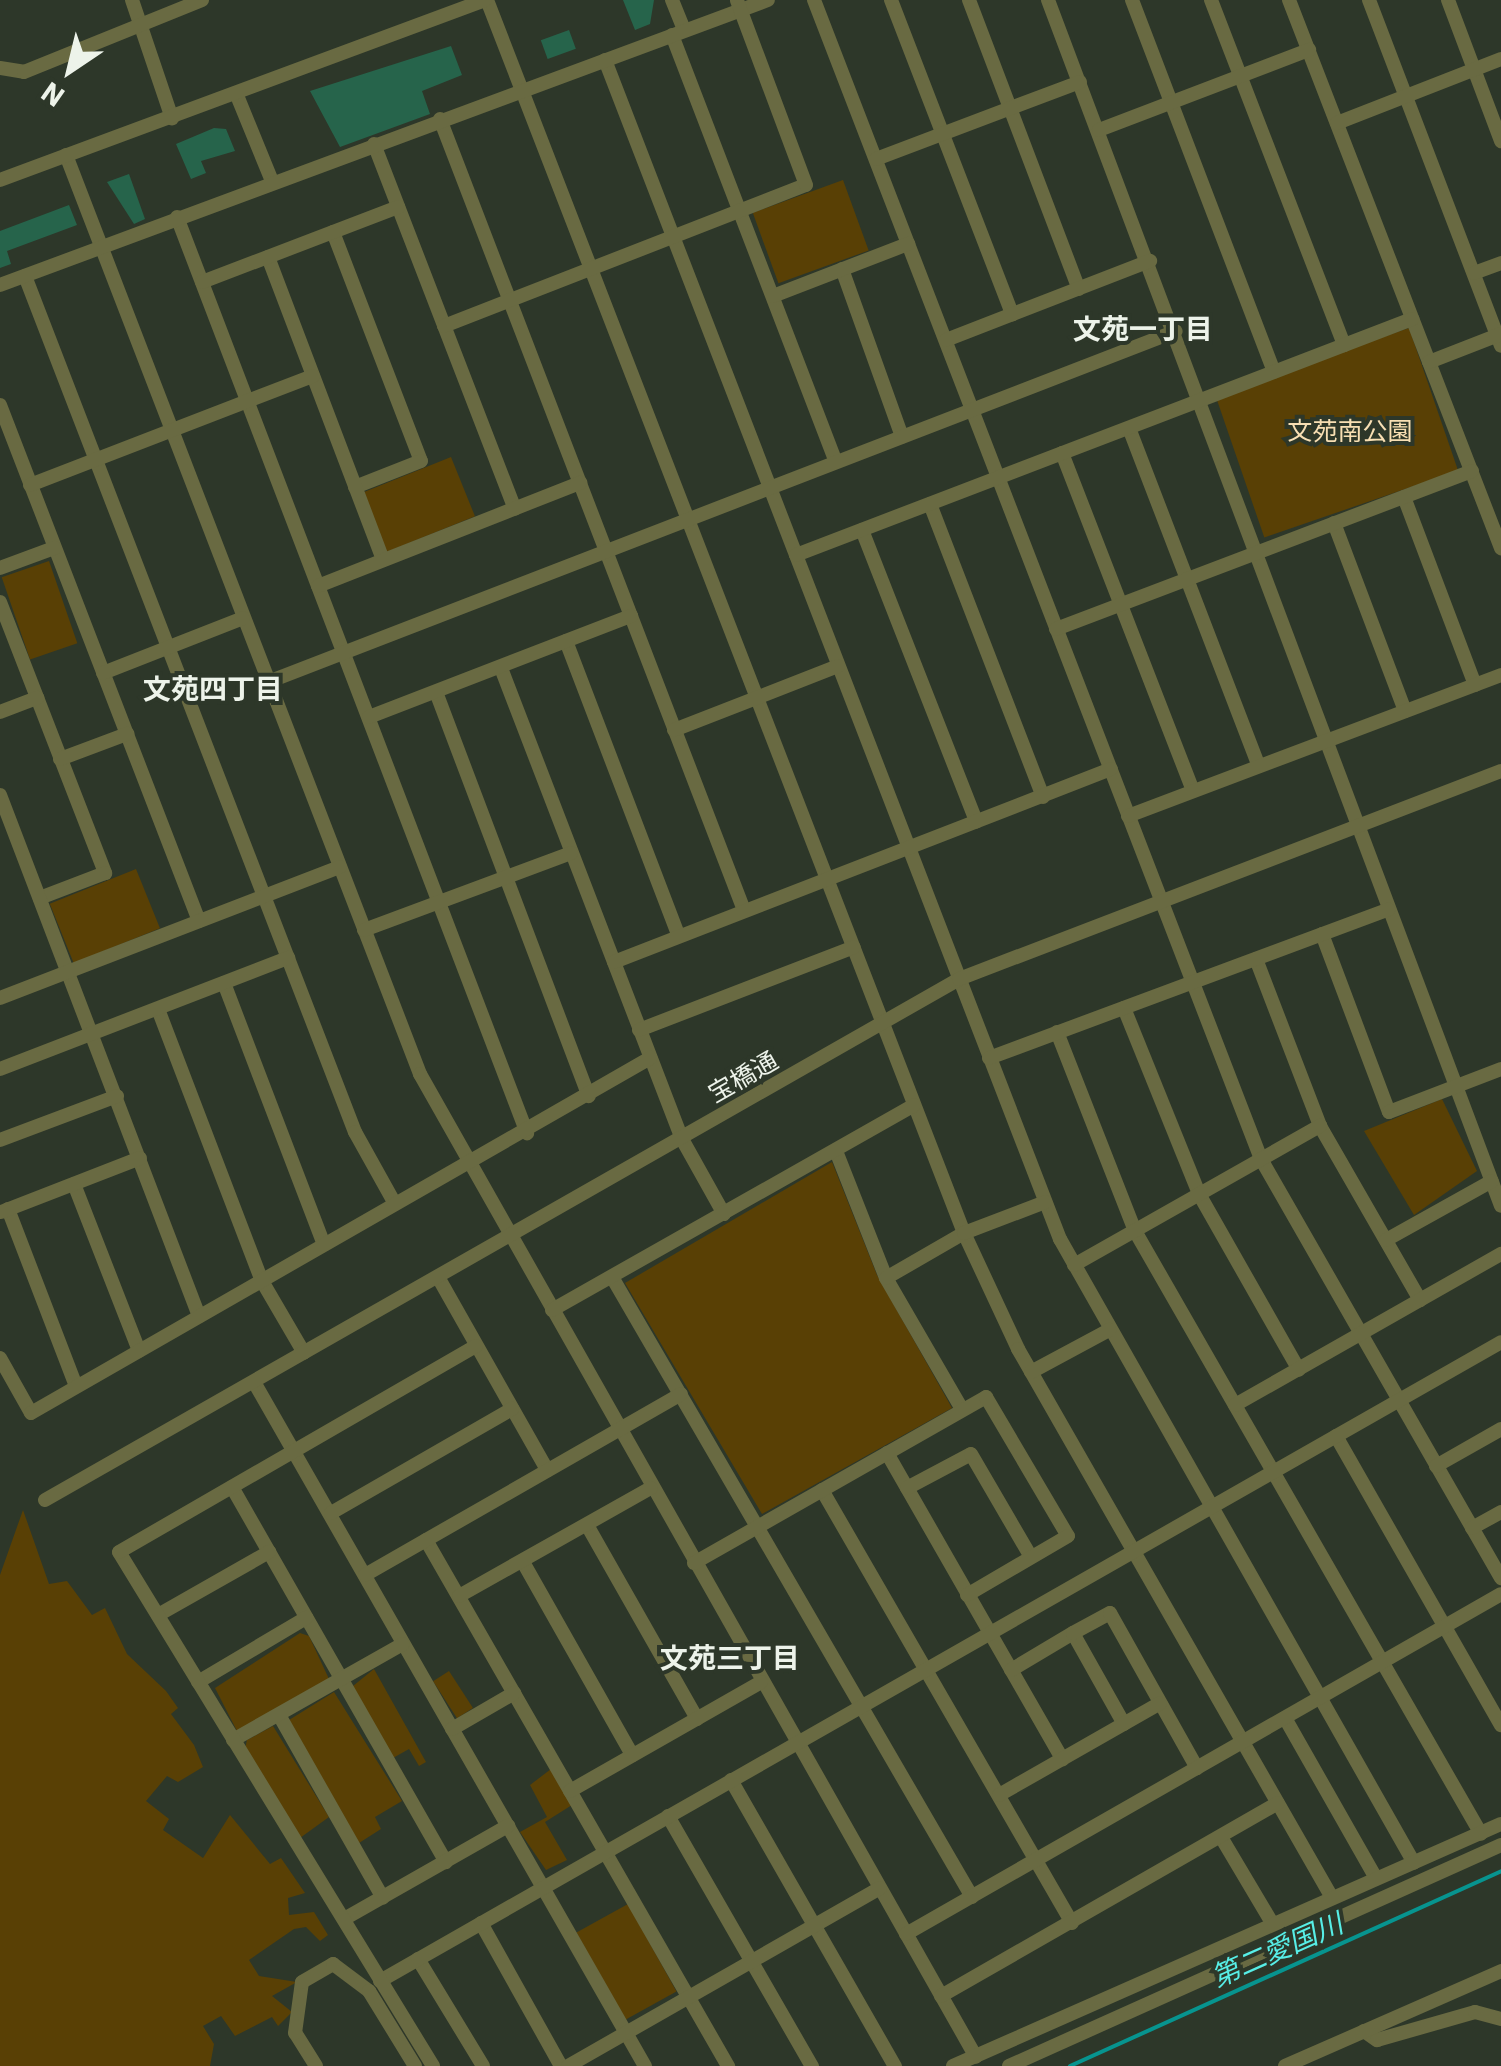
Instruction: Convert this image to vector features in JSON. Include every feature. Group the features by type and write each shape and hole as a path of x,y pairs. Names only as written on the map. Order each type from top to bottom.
{"street":[{"path":"132,0 172,118"},
{"path":"0,68 24,72 142,30 202,0"},
{"path":"0,180 486,0 964,1233 1032,1372 1331,1896"},
{"path":"672,0 678,32 740,212 836,462"},
{"path":"0,285 605,60 739,5 768,0"},
{"path":"814,0 1261,1159 1501,1578"},
{"path":"891,0 1012,314"},
{"path":"969,0 1079,288"},
{"path":"1048,0 1150,261 1355,826 1501,1206"},
{"path":"1132,0 1274,372"},
{"path":"1211,0 1344,345"},
{"path":"1289,0 1501,548"},
{"path":"1369,0 1500,339 1429,362"},
{"path":"1448,0 1501,141"},
{"path":"444,326 806,185 739,5"},
{"path":"1099,130 1309,50"},
{"path":"1337,123 1501,59"},
{"path":"605,60 1045,1202 1108,1330 1414,1863"},
{"path":"876,159 1080,82"},
{"path":"236,94 272,181"},
{"path":"440,119 744,910"},
{"path":"374,144 515,508"},
{"path":"66,155 364,930 464,1163 552,1310 976,2056"},
{"path":"202,282 398,206"},
{"path":"177,218 527,1132"},
{"path":"333,232 421,462 355,487"},
{"path":"772,296 908,244"},
{"path":"268,257 383,560"},
{"path":"946,340 1150,261"},
{"path":"1474,273 1501,263"},
{"path":"842,269 902,437"},
{"path":"26,276 355,1132 395,1204"},
{"path":"796,556 1412,319"},
{"path":"268,682 1176,331"},
{"path":"30,485 313,376"},
{"path":"0,405 199,921"},
{"path":"1129,428 1259,766"},
{"path":"1062,453 1193,791"},
{"path":"1056,629 1472,471"},
{"path":"318,586 580,483"},
{"path":"1404,497 1475,685"},
{"path":"930,504 1043,797"},
{"path":"1334,523 1405,711"},
{"path":"862,530 976,822"},
{"path":"0,568 54,548"},
{"path":"0,602 105,873 40,898"},
{"path":"369,717 630,616"},
{"path":"103,672 244,618"},
{"path":"566,642 678,936"},
{"path":"674,730 838,666"},
{"path":"501,668 682,1138 724,1214"},
{"path":"1128,816 1501,676"},
{"path":"436,692 588,1096"},
{"path":"0,712 37,698"},
{"path":"60,759 127,734"},
{"path":"614,962 1110,769"},
{"name":"宝橋通","path":"45,1500 959,979 1160,898 1501,771"},
{"path":"0,794 200,1316"},
{"path":"364,930 571,853"},
{"path":"1,995 340,866"},
{"path":"989,1058 1388,910"},
{"path":"1322,934 1388,1112 1501,1068"},
{"path":"639,1030 854,947"},
{"path":"0,1069 288,958"},
{"path":"1256,958 1320,1126 1420,1300"},
{"path":"224,983 324,1245"},
{"path":"1124,1008 1199,1194 1299,1370"},
{"path":"158,1009 262,1280 304,1353"},
{"path":"1057,1032 1135,1230 1480,1834"},
{"path":"0,1358 31,1413 464,1163 527,1132 650,1058"},
{"path":"0,1140 116,1096"},
{"path":"552,1310 914,1105"},
{"path":"1074,1266 1320,1126"},
{"path":"836,1151 886,1278 962,1409"},
{"path":"76,1386 4,1211 140,1158"},
{"path":"1386,1240 1492,1180"},
{"path":"74,1184 139,1351"},
{"path":"886,1278 964,1233 1045,1202"},
{"path":"1235,1405 1501,1254"},
{"path":"438,1277 548,1470"},
{"path":"612,1278 760,1524 972,1896"},
{"path":"1032,1372 1108,1330"},
{"path":"380,1981 1501,1342"},
{"path":"432,2066 119,1552 476,1346"},
{"path":"254,1382 644,2066"},
{"path":"366,1575 681,1394"},
{"path":"694,1563 986,1397 1068,1536 967,1594"},
{"path":"331,1513 512,1409"},
{"path":"1436,1466 1501,1429"},
{"path":"1336,1436 1501,1725"},
{"path":"887,1453 1062,1759"},
{"path":"907,1488 970,1454 1031,1557"},
{"path":"232,1487 446,1862"},
{"path":"459,1596 651,1488"},
{"path":"822,1490 1072,1923"},
{"path":"1472,1528 1501,1512"},
{"path":"586,1525 696,1719"},
{"path":"426,1540 728,2066"},
{"path":"158,1616 269,1552"},
{"path":"523,1562 632,1754"},
{"path":"906,1934 1501,1594"},
{"path":"1010,1670 1110,1613 1197,1768"},
{"path":"198,1682 306,1618"},
{"path":"1073,1634 1124,1724"},
{"path":"233,1740 402,1644"},
{"path":"570,1791 761,1682"},
{"path":"452,1728 514,1693"},
{"path":"999,1795 1160,1703"},
{"path":"278,1715 383,1898"},
{"path":"1285,1718 1376,1878"},
{"path":"731,1780 895,2066"},
{"path":"941,1996 1278,1803"},
{"path":"668,1816 812,2066"},
{"path":"953,2066 1501,1824"},
{"path":"344,1920 508,1826"},
{"path":"1221,1837 1272,1923"},
{"path":"1009,2066 1501,1845"},
{"path":"481,1923 565,2066 880,1888"},
{"path":"418,1959 484,2066"},
{"path":"316,2066 296,2033 302,1982 333,1964 369,1991 415,2066"},
{"path":"1285,2066 1501,1971"},
{"path":"1364,2031 1377,2040 1475,2012 1501,2019"}],"green space":[{"path":"843,180 869,250 778,283 753,213"},
{"name":"文苑南公園","path":"1409,328 1458,471 1264,538 1215,395"},
{"path":"451,457 475,516 387,552 363,493"},
{"path":"49,561 77,643 30,660 2,577"},
{"path":"136,869 160,928 74,963 50,904"},
{"path":"1442,1099 1477,1171 1414,1215 1364,1131"},
{"path":"832,1162 877,1275 952,1408 762,1514 625,1283"},
{"path":"23,1510 49,1584 67,1581 92,1615 105,1608 127,1654 178,1708 171,1714 194,1745 203,1767 178,1782 167,1776 146,1801 169,1819 163,1830 203,1858 230,1815 270,1864 281,1858 305,1893 288,1898 289,1915 314,1912 328,1935 320,1941 306,1927 294,1929 249,1960 259,1976 297,1982 272,1996 292,2012 278,2026 272,2017 235,2036 221,2016 203,2026 214,2044 210,2066 0,2066 0,1575"},
{"path":"300,1633 309,1636 329,1679 237,1731 215,1688"},
{"path":"374,1669 426,1762 419,1766 409,1749 393,1758 353,1686"},
{"path":"449,1671 473,1708 457,1718 433,1681"},
{"path":"334,1692 402,1801 375,1817 381,1829 359,1843 289,1720"},
{"path":"273,1726 329,1817 300,1838 245,1749 247,1740"},
{"path":"551,1769 572,1805 545,1822 567,1860 546,1870 520,1832 547,1817 530,1785"},
{"path":"628,1904 676,1991 625,2020 576,1933"}],"building":[{"path":"623,0 654,0 650,24 635,30"},
{"path":"569,30 576,49 548,59 541,40"},
{"path":"451,46 462,75 422,91 430,114 340,147 310,91"},
{"path":"214,128 226,129 235,151 201,161 206,173 191,179 176,144"},
{"path":"129,174 145,219 134,224 107,182"},
{"path":"69,205 77,225 7,251 11,264 0,268 0,231"}],"waterway":[{"name":"第二愛国川","path":"1070,2066 1501,1871"}],"district":[{"name":"文苑一丁目","path":"1143,329"},
{"name":"文苑四丁目","path":"213,689"},
{"name":"文苑三丁目","path":"730,1658"}]}
